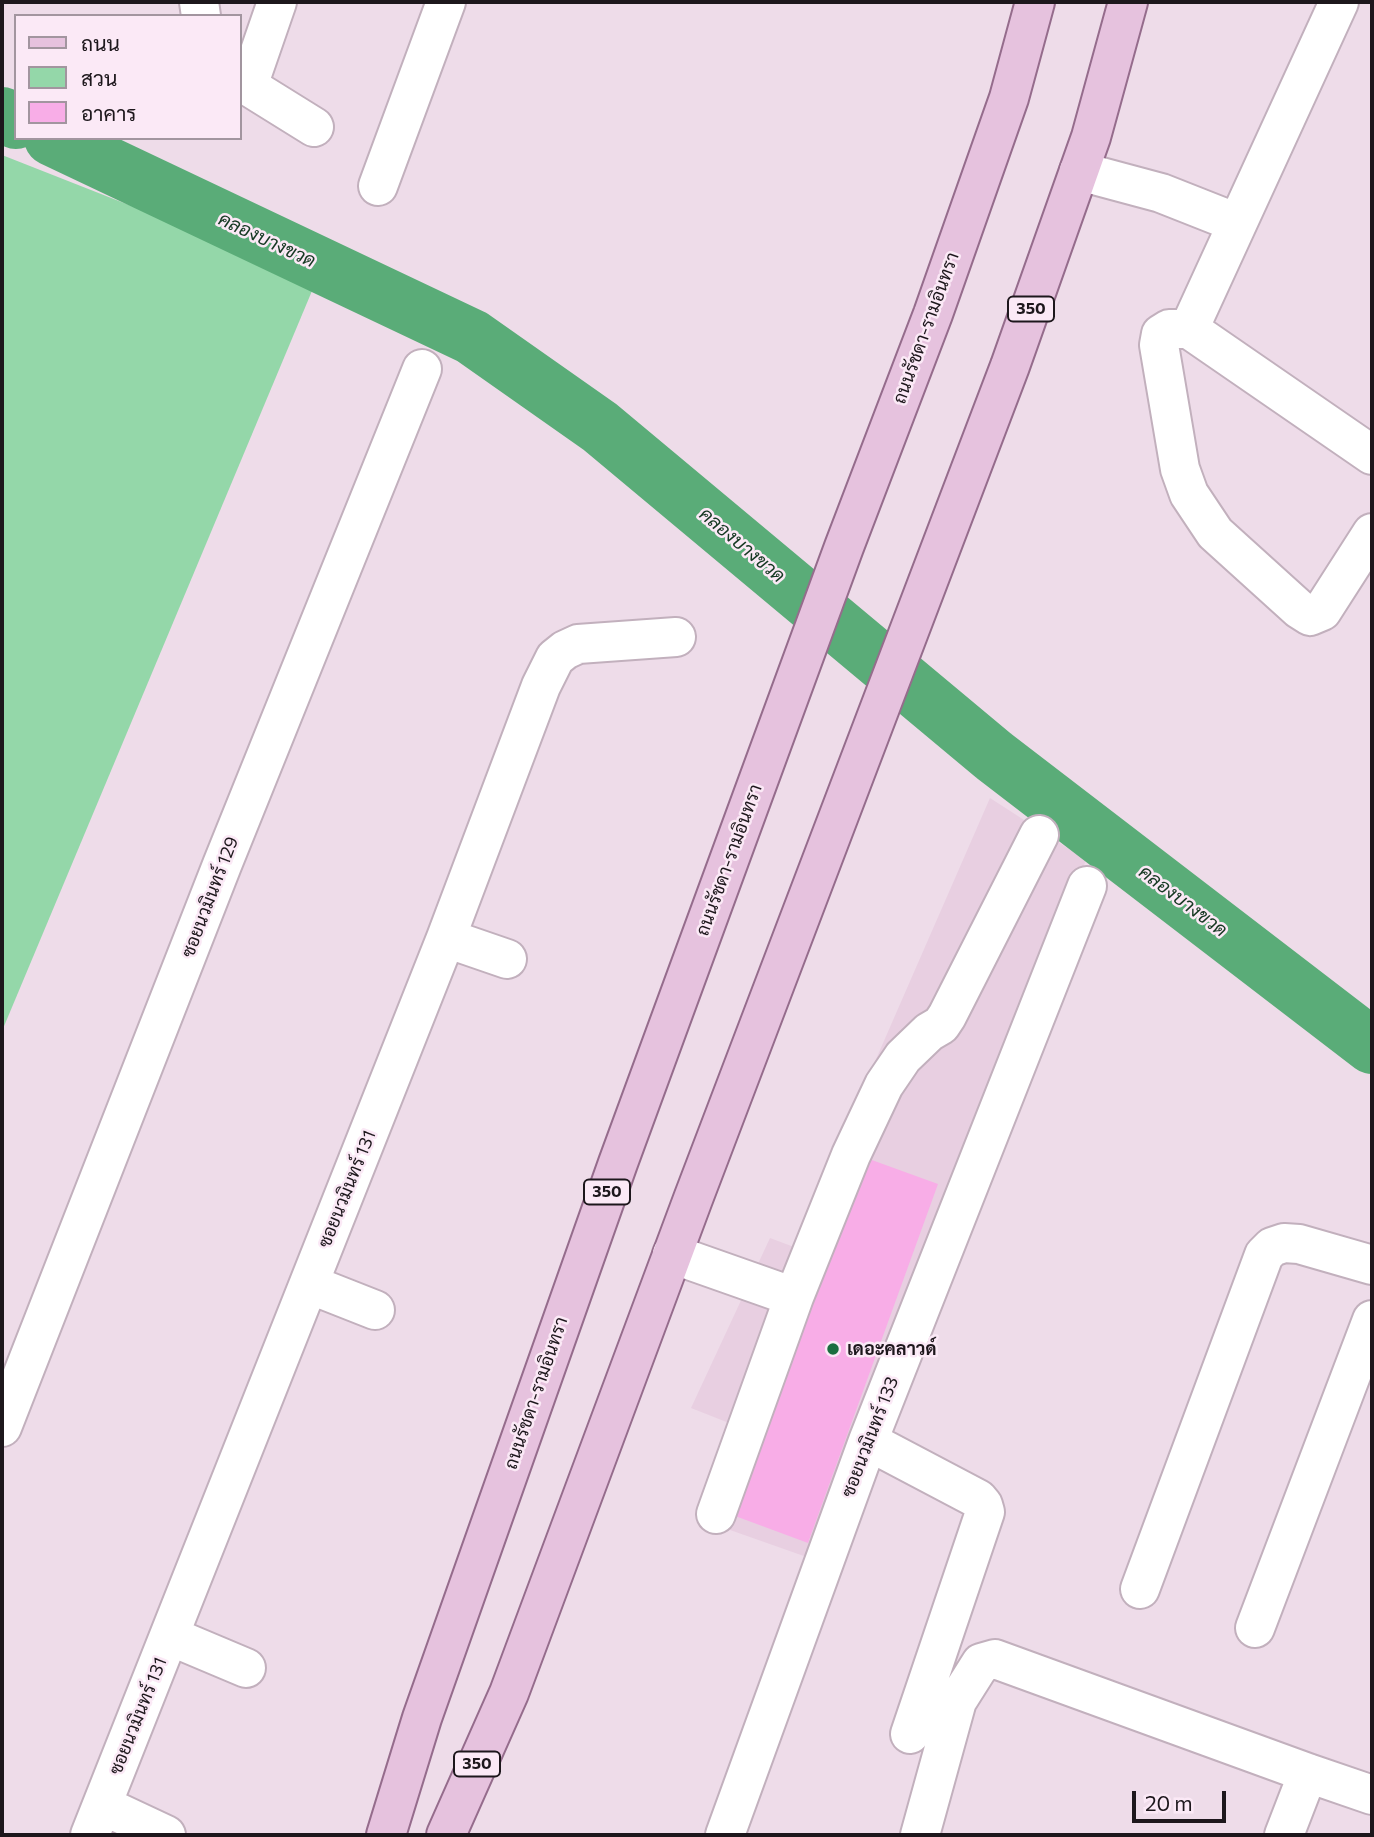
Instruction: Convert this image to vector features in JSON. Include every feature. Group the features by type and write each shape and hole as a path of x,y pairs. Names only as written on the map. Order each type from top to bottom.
{"main road":[{"name":"ถนนรัชดา-รามอินทรา","path":"386,1835 422,1718 622,1150 844,547 933,314 1009,98 1035,2"},
{"name":"350","path":"446,1835 509,1693 672,1254 1010,366 1091,137 1128,2"},
{"name":"350","path":"467,1835 509,1693"},
{"name":"ถนนรัชดา-รามอินทรา","path":"372,1835 422,1718"}],"street":[{"path":"277,2 244,83 314,127"},
{"path":"378,186 446,2"},
{"path":"1189,329 1339,2"},
{"path":"1079,171 1161,193 1237,223"},
{"path":"1372,455 1189,329 1168,329 1161,334 1159,345 1180,469 1189,494 1215,533 1310,616 1322,611 1372,533"},
{"name":"ซอยนวมินทร์ 129","path":"2,1427 222,866 422,369"},
{"name":"ซอยนวมินทร์ 131","path":"96,1820 446,938 541,686 555,658 579,644 676,637"},
{"path":"716,1514 794,1297 851,1155 884,1085 903,1057 929,1032 941,1025 947,1016 1039,835"},
{"name":"ซอยนวมินทร์ 133","path":"725,1835 868,1441 1087,886"},
{"path":"446,938 507,959"},
{"path":"1140,1589 1264,1255 1272,1247 1284,1243 1299,1244 1372,1265"},
{"path":"672,1254 794,1297"},
{"path":"309,1284 375,1310"},
{"path":"1255,1628 1372,1320"},
{"path":"868,1441 978,1499 985,1512 910,1734"},
{"path":"170,1636 246,1668"},
{"path":"920,1835 957,1701 981,1663 995,1659 1372,1795"},
{"path":"1284,1835 1308,1773"},
{"path":"96,1820 166,1835"}],"shaded area":[{"path":"990,798 1086,860 818,1561 696,1518 729,1423 691,1408 770,1238 794,1247"}],"green space":[{"path":"2,155 317,279 2,1031"}],"building":[{"name":"เดอะคลาวด์","path":"858,1155 938,1184 808,1543 727,1513"}],"waterway":[{"name":"คลองบางขวด","path":"2,115 14,120"},
{"name":"คลองบางขวด","path":"56,140 472,337 600,427 994,756 1372,1046"}],"place":[{"name":"เดอะคลาวด์","path":"833,1349"}]}
